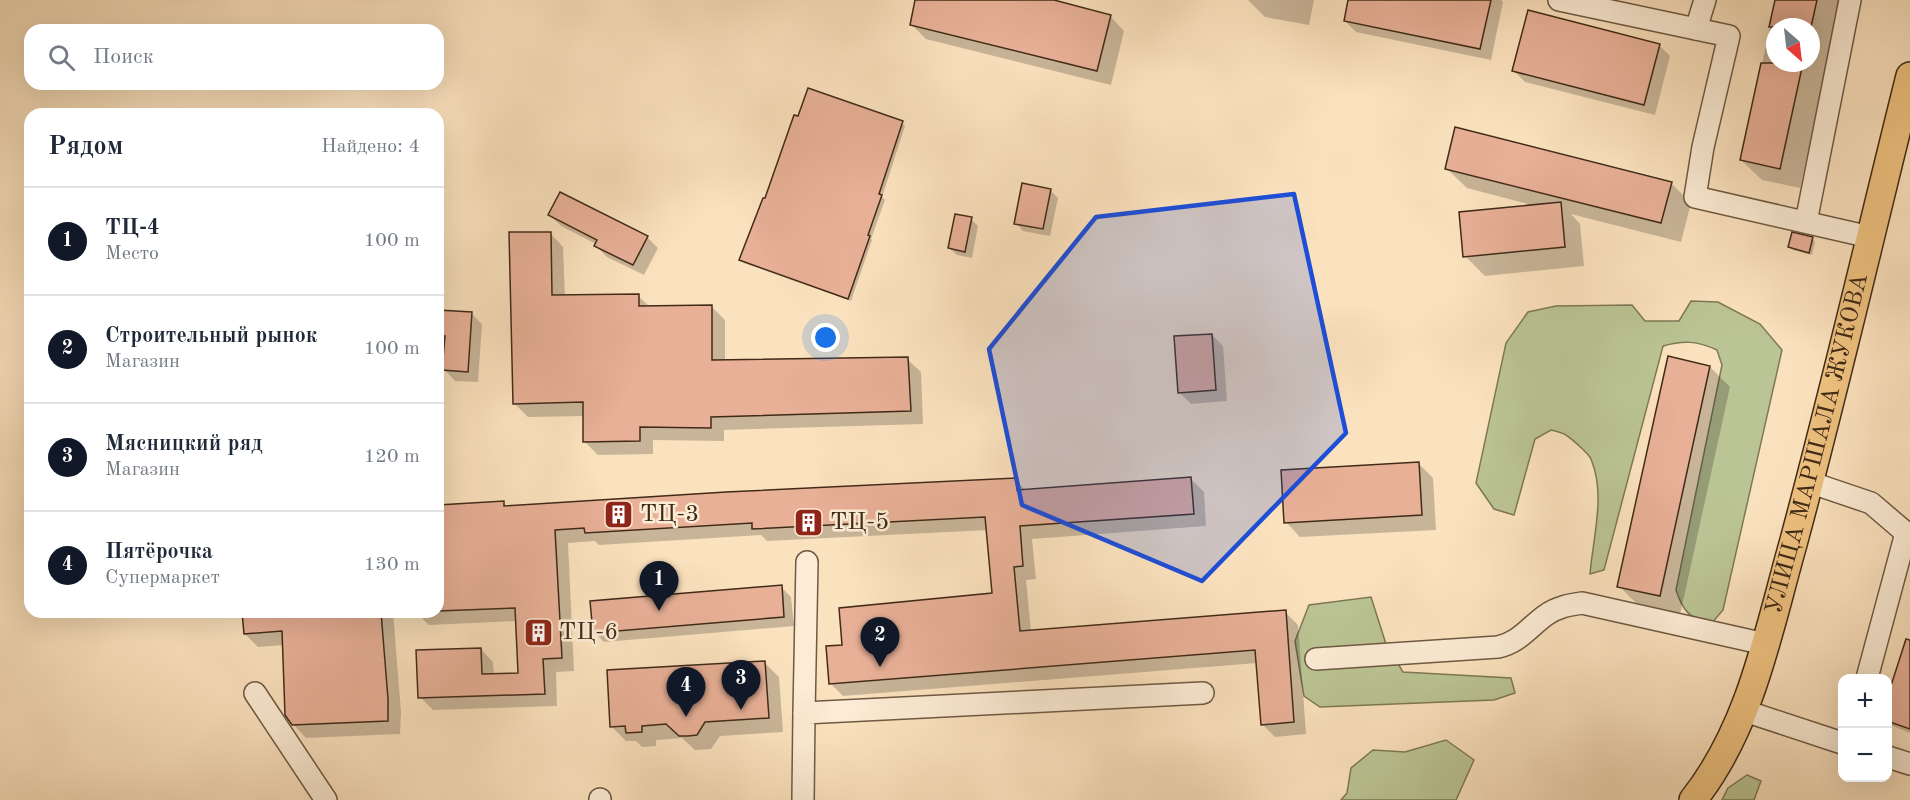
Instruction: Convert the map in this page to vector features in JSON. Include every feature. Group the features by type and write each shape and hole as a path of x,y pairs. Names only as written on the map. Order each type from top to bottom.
{"main road":[{"name":"УЛИЦА МАРШАЛА ЖУКОВА","path":"1693,800 1716,770 1745,711 1809,482 1910,76"}],"street":[{"path":"1559,0 1729,36 1703,147 1695,197 1870,237"},
{"path":"1696,29 1705,0"},
{"path":"1806,222 1851,0"},
{"path":"1809,482 1871,504 1906,533 1869,674"},
{"path":"803,800 795,775 804,713 807,562"},
{"path":"1316,659 1509,644 1520,638 1546,615 1559,608 1582,603 1765,644"},
{"path":"255,693 326,800"},
{"path":"804,713 1203,693"},
{"path":"1745,711 1838,742"},
{"path":"1892,759 1910,764"}],"highlighted area":[{"path":"1294,194 1346,433 1202,581 1022,505 989,349 1096,217"}],"green space":[{"path":"1691,301 1718,302 1760,324 1782,350 1723,610 1711,624 1688,613 1676,590 1722,365 1717,350 1690,342 1663,346 1604,570 1590,574 1598,501 1595,473 1590,457 1567,436 1551,430 1535,439 1514,515 1494,509 1476,483 1506,343 1528,312 1556,306 1632,305 1645,321 1679,321"},
{"path":"1371,597 1386,644 1403,672 1511,678 1515,693 1494,700 1320,707 1304,696 1295,641 1309,605"},
{"path":"1446,740 1474,760 1456,800 1341,800 1347,793 1351,768 1373,750 1405,752"},
{"path":"1747,775 1761,781 1754,800 1722,800 1728,788"}],"building":[{"path":"915,0 1054,0 1111,15 1097,71 910,25"},
{"path":"1348,0 1491,0 1480,49 1344,21"},
{"path":"1775,0 1817,0 1813,18 1771,18"},
{"path":"1528,10 1660,44 1644,105 1512,71"},
{"path":"1761,63 1766,63 1766,72 1801,72 1780,169 1740,160"},
{"path":"808,88 903,121 879,194 882,195 868,235 870,236 848,299 739,260 763,198 765,198 794,115 798,116"},
{"path":"1455,127 1672,182 1661,223 1445,169"},
{"path":"1022,183 1051,189 1043,229 1014,224"},
{"path":"560,192 648,236 633,265 594,246 597,240 548,215"},
{"path":"1561,202 1565,247 1463,257 1459,212"},
{"path":"955,214 972,217 965,252 948,248"},
{"path":"509,232 551,232 552,295 639,294 639,306 712,305 712,360 908,357 911,411 711,417 711,428 640,427 640,441 583,442 583,402 513,404"},
{"path":"1792,232 1813,237 1809,253 1788,247"},
{"path":"444,310 472,312 468,372 444,370"},
{"path":"1212,334 1216,390 1178,393 1174,336"},
{"path":"1668,356 1710,366 1660,596 1617,587"},
{"path":"1419,462 1422,515 1284,523 1281,470"},
{"path":"1191,477 1194,514 1020,526 1023,566 1014,567 1020,631 1286,610 1294,722 1261,725 1255,650 829,684 826,646 842,645 839,608 992,593 985,517 752,529 752,523 585,533 584,528 555,530 562,658 543,659 545,694 418,698 416,650 481,648 482,674 518,673 515,608 444,611 444,505 504,501 504,506 726,492 1016,478 1017,490"},
{"path":"782,585 784,617 593,633 590,601"},
{"path":"243,618 381,618 388,721 292,725 285,715 282,631 244,634"},
{"path":"1906,639 1910,640 1910,729 1892,723 1892,682"},
{"path":"765,661 769,718 705,722 697,735 688,736 679,736 666,724 642,726 642,732 626,733 625,726 610,727 607,670"}],"place":[{"name":"ТЦ-3","path":"619,515"},
{"name":"ТЦ-5","path":"809,523"},
{"name":"ТЦ-4","path":"659,611"},
{"name":"ТЦ-6","path":"538,633"},
{"name":"Строительный рынок","path":"880,667"},
{"name":"Мясницкий ряд","path":"741,710"},
{"name":"Пятёрочка","path":"686,717"}]}
